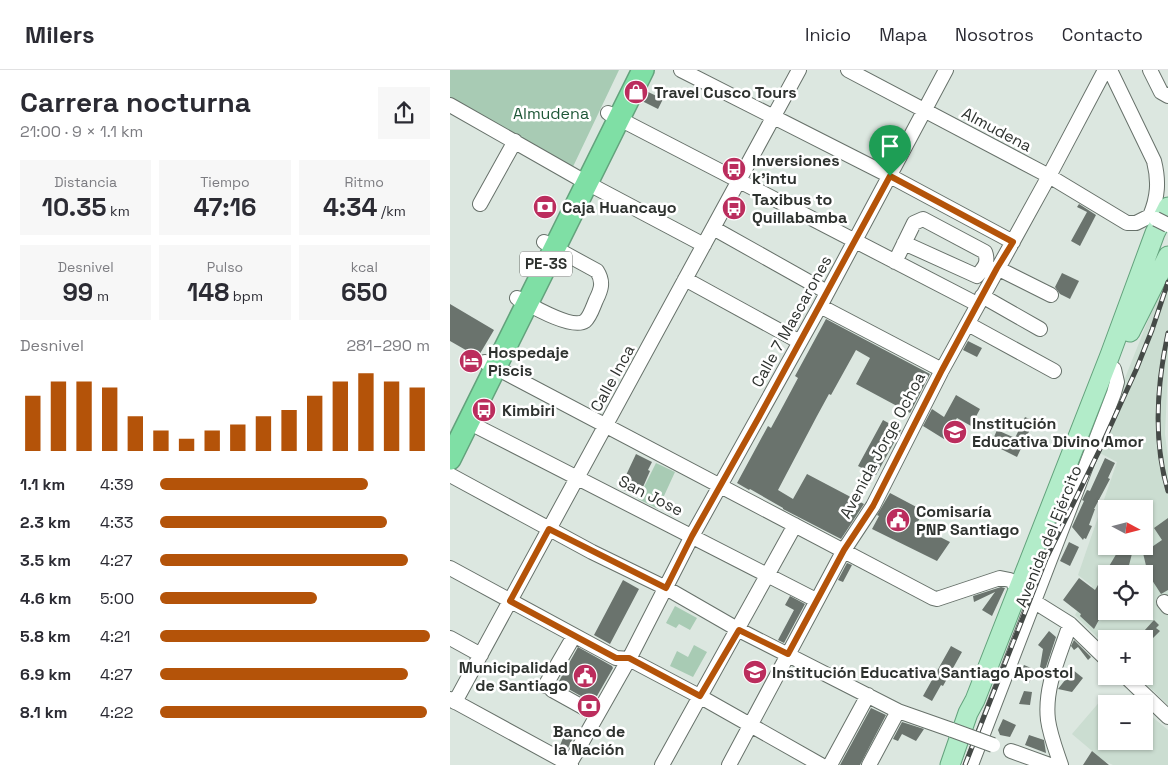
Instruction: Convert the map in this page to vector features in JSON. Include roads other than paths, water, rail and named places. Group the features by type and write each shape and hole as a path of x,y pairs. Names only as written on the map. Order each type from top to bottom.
{"highway":[{"name":"PE-3S","path":"613,116 629,70"},
{"name":"PE-3S","path":"450,433 490,365 613,116 643,70"},
{"name":"PE-3S","path":"450,459 468,422 490,365"}],"main road":[{"name":"Avenida del Ejército","path":"953,764 972,715 975,700 1026,594 1161,217"},
{"name":"Avenida del Ejército","path":"953,764 1026,594 1114,369 1136,319 1168,256"}],"street":[{"path":"681,70 890,176 1013,242"},
{"name":"Calle Inca","path":"453,700 481,655 799,70"},
{"name":"Almudena","path":"848,70 1049,176 1127,223 1136,223 1161,217"},
{"name":"Calle 7 Mascarones","path":"569,765 629,658 692,536 820,306 946,70"},
{"name":"Avenida Jorge Ochoa","path":"729,765 816,600 844,550 873,506 979,300 1013,242 1105,70"},
{"path":"1110,70 1154,161 1158,177 1156,202 1161,217"},
{"path":"1150,70 1161,92 1168,96"},
{"path":"450,105 581,180 704,245"},
{"path":"613,116 895,262 1040,329"},
{"path":"480,204 515,141"},
{"path":"895,262 904,243 914,223 923,219 985,252 986,264 977,276 904,243"},
{"path":"713,228 827,292"},
{"path":"522,300 573,324 587,320 602,287 601,276 597,271 550,244"},
{"path":"997,268 1051,295"},
{"path":"686,279 800,342"},
{"path":"820,306 942,370"},
{"path":"968,324 1054,372"},
{"path":"490,365 934,598 1000,578 1007,578 1026,594 1070,624 1098,651"},
{"name":"San Jose","path":"468,422 816,600"},
{"path":"450,475 549,529 666,588 739,630 898,711 1050,765"},
{"path":"662,765 796,525"},
{"path":"450,568 616,658 629,658 821,765"},
{"name":"Avenida del Ejército","path":"971,765 1026,594"},
{"path":"1061,765 1051,733 1048,705 1051,678 1070,624"},
{"path":"574,636 549,688 597,715"},
{"path":"450,638 481,655"},
{"path":"1134,685 1168,717"},
{"path":"830,765 868,695"},
{"path":"453,700 569,765"},
{"path":"869,765 898,711"},
{"path":"1011,752 1026,765"}],"railway":[{"path":"965,765 1046,559 1136,370 1168,282"},
{"path":"1168,333 1161,372 1158,412 1160,452 1168,491"}],"place":[{"name":"Travel Cusco Tours","path":"636,92"},
{"name":"Inversiones k'intu","path":"734,169"},
{"name":"Caja Huancayo","path":"545,207"},
{"name":"Taxibus to Quillabamba","path":"734,208"},
{"name":"Hospedaje Piscis","path":"471,361"},
{"name":"Kimbiri","path":"484,410"},
{"name":"Institución Educativa Divino Amor","path":"955,432"},
{"name":"Comisaría PNP Santiago","path":"898,520"},
{"name":"Institución Educativa Santiago Apostol","path":"755,672"},
{"name":"Municipalidad de Santiago","path":"585,676"},
{"name":"Banco de la Nación","path":"589,706"}]}
